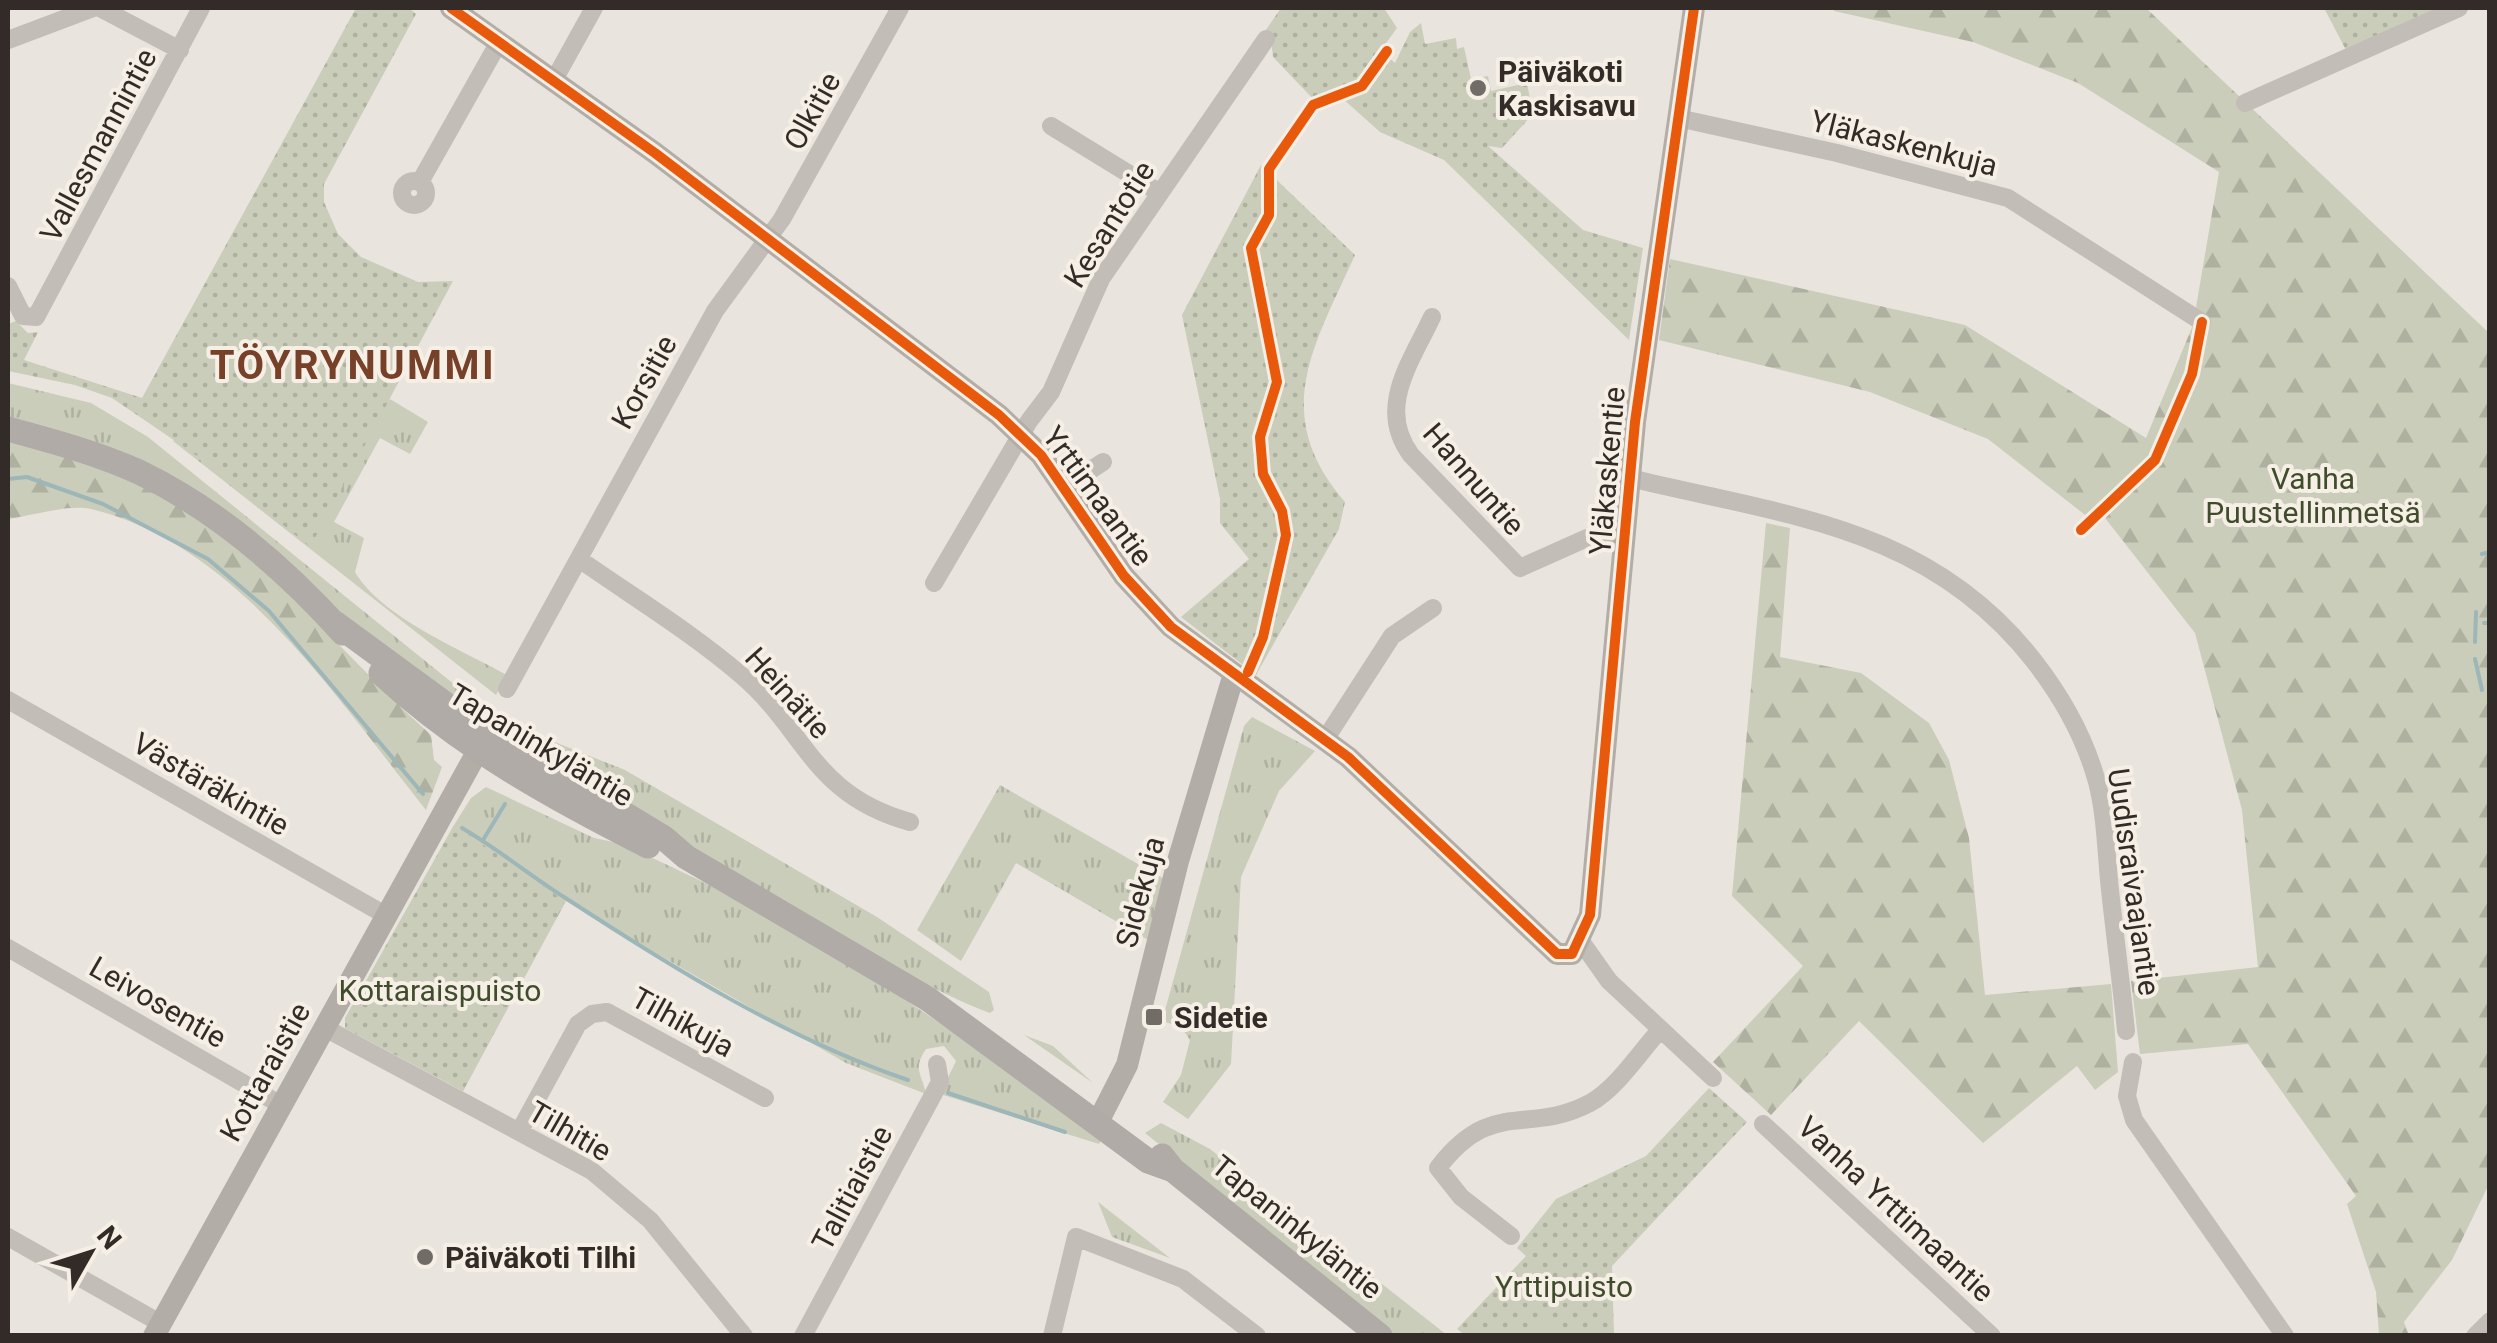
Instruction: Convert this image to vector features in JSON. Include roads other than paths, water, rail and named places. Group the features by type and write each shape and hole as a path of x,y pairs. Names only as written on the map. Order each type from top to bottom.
{"main road":[{"name":"Tapaninkyläntie","path":"8,428 84,451 189,499 239,536 334,623 413,703 483,742 576,810 660,852 686,857 928,999 1102,1115 1148,1161 1172,1170 1380,1336"}],"street":[{"path":"8,40 96,8 180,50"},
{"name":"Vallesmannintie","path":"8,286 23,316 36,317 201,8"},
{"name":"Yrttimaantie","path":"451,8 769,239 1022,435 1065,488 1138,593 1182,636 1326,738 1557,954 1567,955 1580,940"},
{"path":"554,80 594,8"},
{"name":"Olkitie","path":"769,239 900,8"},
{"name":"Yläkaskentie","path":"1580,940 1590,915 1630,478 1694,8"},
{"path":"2245,104 2460,8"},
{"path":"420,182 498,42"},
{"name":"Kesantotie","path":"934,583 1076,344 1100,279 1262,45"},
{"name":"Yläkaskenkuja","path":"1678,118 1837,153 2008,198 2202,322"},
{"path":"1051,126 1160,193"},
{"name":"Korsitie","path":"506,689 715,311 769,239"},
{"name":"Hannuntie","path":"1432,317 1394,404 1398,432 1411,455 1520,568 1598,535 1625,536"},
{"path":"1065,488 1104,462"},
{"name":"Uudisraivaajantie","path":"1630,478 1799,518 1886,545 1940,572 1987,608 2019,642 2070,716 2096,778 2126,1030"},
{"name":"Heinätie","path":"579,559 744,677 834,783 888,816 910,822"},
{"path":"1326,738 1392,636 1433,608"},
{"name":"Sidekuja","path":"1102,1115 1127,1065 1178,861 1234,674"},
{"name":"Västäräkintie","path":"8,700 387,916"},
{"name":"Kottaraistie","path":"157,1330 483,742"},
{"path":"1580,940 1609,982 1713,1078"},
{"name":"Leivosentie","path":"8,948 281,1105"},
{"name":"Tilhikuja","path":"519,1132 578,1024 592,1014 607,1012 765,1098"},
{"name":"Tilhitie","path":"325,1028 592,1171 650,1220 744,1336"},
{"path":"1510,1236 1461,1198 1438,1168 1457,1144 1482,1126 1571,1111 1592,1102 1660,1030"},
{"path":"2133,1062 2127,1096 2134,1120 2285,1336"},
{"name":"Talitiaistie","path":"803,1336 940,1082 936,1064"},
{"name":"Vanha Yrttimaantie","path":"1763,1124 1992,1336"},
{"path":"8,1237 157,1330"},
{"path":"1052,1336 1076,1237 1182,1279 1257,1336"},
{"path":"2475,1336 2490,1322"}],"waterway":[{"path":"8,479 27,477 103,504 208,559 269,611 423,794"},
{"path":"2482,554 2490,552"},
{"path":"2475,642 2476,612"},
{"path":"2484,623 2490,623"},
{"path":"2475,659 2482,690"},
{"path":"483,840 505,804"},
{"path":"462,828 688,975 774,1023 908,1080"},
{"path":"948,1093 1065,1132"}],"place":[{"name":"Päiväkoti Kaskisavu","path":"1478,88"},
{"name":"Sidetie","path":"1154,1017"},
{"name":"Päiväkoti Tilhi","path":"425,1257"}],"district":[{"name":"TÖYRYNUMMI","path":"353,365"}],"park label":[{"name":"Vanha Puustellinmetsä","path":"2313,495"},
{"name":"Kottaraispuisto","path":"440,990"},
{"name":"Yrttipuisto","path":"1564,1286"}]}
